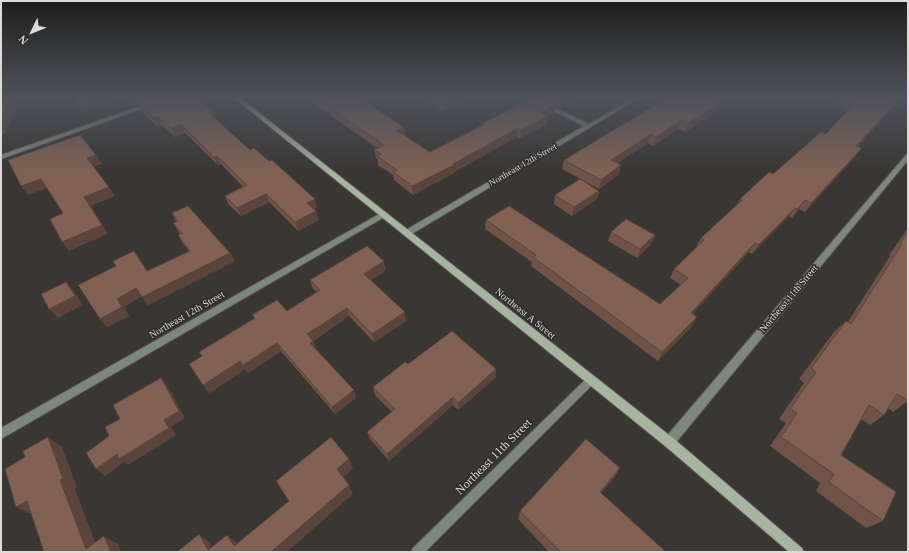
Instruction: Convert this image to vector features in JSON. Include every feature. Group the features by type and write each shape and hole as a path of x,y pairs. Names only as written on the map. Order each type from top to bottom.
{"street":[{"path":"1,157 98,123"},
{"name":"Northeast A Street","path":"268,123 590,381 669,442 798,552"},
{"path":"582,123 589,126"},
{"name":"Northeast 12th Street","path":"407,233 594,123"},
{"name":"Northeast 11th Street","path":"669,442 908,156"},
{"name":"Northeast 12th Street","path":"1,434 384,215"},
{"name":"Northeast 11th Street","path":"417,552 590,381"}],"building":[{"path":"165,123 220,123 250,150 254,148 269,161 272,160 315,199 307,203 316,211 295,222 266,194 237,208 225,196 247,185 217,156 214,157 181,124 171,128"},
{"path":"352,123 398,123 404,127 396,130 430,152 485,124 483,123 535,123 521,130 518,128 453,164 454,165 412,186 393,172 397,170 377,156 381,154 374,150 384,145"},
{"path":"626,123 678,123 656,137 651,134 611,160 621,165 601,180 564,160"},
{"path":"836,123 878,123 856,146 862,148 811,203 805,200 798,209 795,208 758,245 755,243 691,313 697,317 662,352 533,257 536,255 486,220 509,206 660,304 688,278 674,269 704,240 701,238 742,200 740,199 769,172 773,174 821,132 826,134"},
{"path":"80,135 96,155 87,158 109,187 84,197 102,225 62,242 50,219 63,213 41,179 21,186 8,160"},
{"path":"580,179 599,191 574,207 555,195"},
{"path":"188,206 230,253 142,297 136,288 117,299 122,307 100,319 78,285 116,266 113,261 134,251 147,271 190,251 178,235 182,233 173,223 178,221 172,213"},
{"path":"626,219 655,235 640,249 611,232"},
{"path":"908,232 908,401 897,394 884,415 869,405 841,455 896,492 883,521 829,482 834,474 781,437 797,413 790,409 816,372 811,368 846,321 851,324 902,244 900,243"},
{"path":"367,246 384,261 364,274 405,312 372,334 347,308 307,334 313,341 310,343 354,390 332,407 277,343 243,365 240,361 203,385 189,364 202,356 199,352 255,318 252,315 277,300 287,311 320,290 310,280"},
{"path":"66,282 75,296 49,309 41,294"},
{"path":"452,331 496,369 458,403 453,397 387,454 367,432 395,409 373,387 405,362 408,364"},
{"path":"161,378 179,411 164,420 169,428 119,459 117,454 96,469 86,453 109,436 105,427 120,419 113,405"},
{"path":"48,437 63,479 60,480 86,549 104,536 111,552 44,552 27,501 16,507 5,469 25,457 23,451"},
{"path":"331,437 349,459 337,469 349,485 271,552 177,552 199,534 208,550 227,535 234,546 289,501 276,481"},
{"path":"586,439 620,468 600,492 666,552 561,552 520,511"}]}
